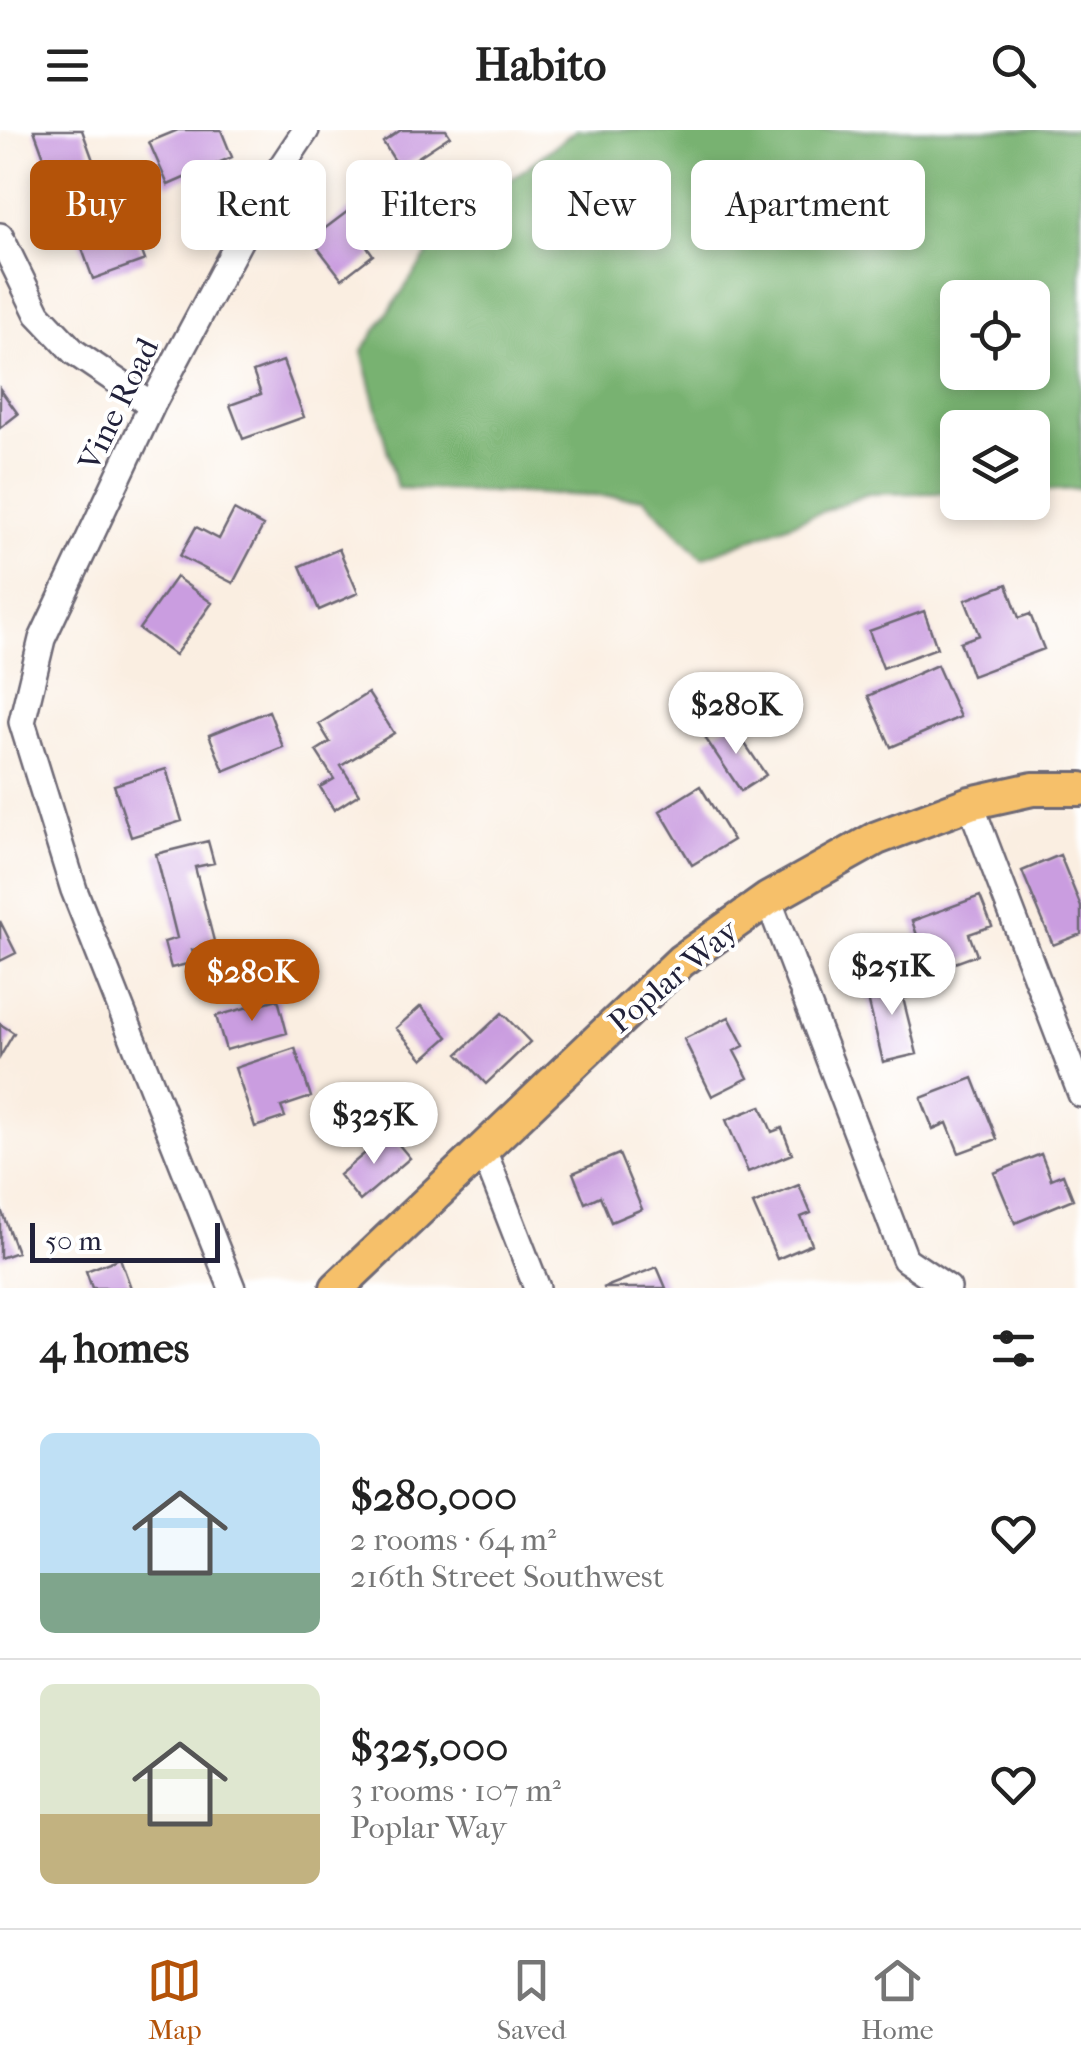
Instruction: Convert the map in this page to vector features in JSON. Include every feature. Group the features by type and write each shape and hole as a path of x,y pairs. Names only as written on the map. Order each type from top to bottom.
{"main road":[{"name":"Poplar Way","path":"337,1288 682,960 768,900 877,838 970,803 1033,789 1081,789"}],"street":[{"name":"Vine Road","path":"11,725 42,639 152,405 268,186 306,130"},
{"path":"0,236 38,314 74,352 152,405"},
{"path":"11,725 232,1288"},
{"path":"970,803 1081,1094"},
{"path":"768,900 905,1259 948,1288"},
{"path":"482,1147 537,1288"}],"green space":[{"path":"576,130 1081,130 1081,489 1050,490 1050,410 940,410 940,493 868,494 702,558 644,498 397,488 362,351 430,250 512,250 512,179 532,163 532,250 671,250 671,160 536,160"}],"building":[{"path":"34,130 82,130 93,160 45,160"},
{"path":"178,130 221,130 232,157 181,160 181,179 168,185 161,160 157,160 149,142"},
{"path":"401,130 446,130 450,136 414,160 394,160 383,142"},
{"path":"346,213 346,250 370,250 373,255 342,279 320,250 326,250 326,228"},
{"path":"82,250 141,250 145,260 93,279"},
{"path":"283,361 304,417 243,439 230,405 261,394 253,372"},
{"path":"0,389 18,414 0,428"},
{"path":"234,510 263,526 233,583 180,556 196,527 219,539"},
{"path":"339,549 358,593 319,610 300,566"},
{"path":"176,577 212,603 175,655 139,629"},
{"path":"1007,584 1019,618 1030,614 1044,649 972,676 960,642 979,635 965,600"},
{"path":"924,611 937,648 883,668 869,631"},
{"path":"937,665 960,717 891,747 868,696"},
{"path":"368,693 394,733 341,766 359,794 334,810 320,787 334,779 316,751 330,742 319,724"},
{"path":"269,711 283,747 224,771 209,735"},
{"path":"731,723 766,775 741,791 706,739"},
{"path":"166,769 182,821 131,837 114,785"},
{"path":"700,786 733,840 692,865 660,811"},
{"path":"208,841 214,863 195,867 215,945 192,950 195,962 171,968 164,942 177,938 156,854"},
{"path":"1060,855 1081,907 1081,934 1053,945 1022,871"},
{"path":"980,896 992,926 969,934 977,955 930,972 912,921"},
{"path":"0,921 16,953 0,961"},
{"path":"907,976 912,996 903,998 917,1054 883,1062 865,986"},
{"path":"278,999 287,1033 226,1050 216,1016"},
{"path":"421,1006 448,1037 423,1059 396,1028"},
{"path":"502,1013 530,1042 486,1084 458,1054"},
{"path":"729,1017 744,1046 734,1051 748,1078 712,1096 684,1039"},
{"path":"0,1024 14,1033 0,1057"},
{"path":"295,1048 311,1097 281,1107 285,1117 255,1127 235,1068"},
{"path":"973,1078 997,1139 959,1153 947,1123 933,1129 921,1098"},
{"path":"761,1106 772,1132 782,1128 792,1154 748,1172 726,1120"},
{"path":"389,1133 410,1158 360,1201 339,1175"},
{"path":"619,1154 642,1209 611,1222 600,1196 585,1203 573,1173"},
{"path":"1041,1154 1051,1179 1063,1174 1073,1199 1015,1223 994,1173"},
{"path":"799,1185 811,1213 801,1217 812,1244 777,1259 753,1204"},
{"path":"0,1207 17,1252 0,1258"},
{"path":"120,1258 131,1288 92,1288 86,1271"},
{"path":"657,1267 666,1288 603,1288"}]}
